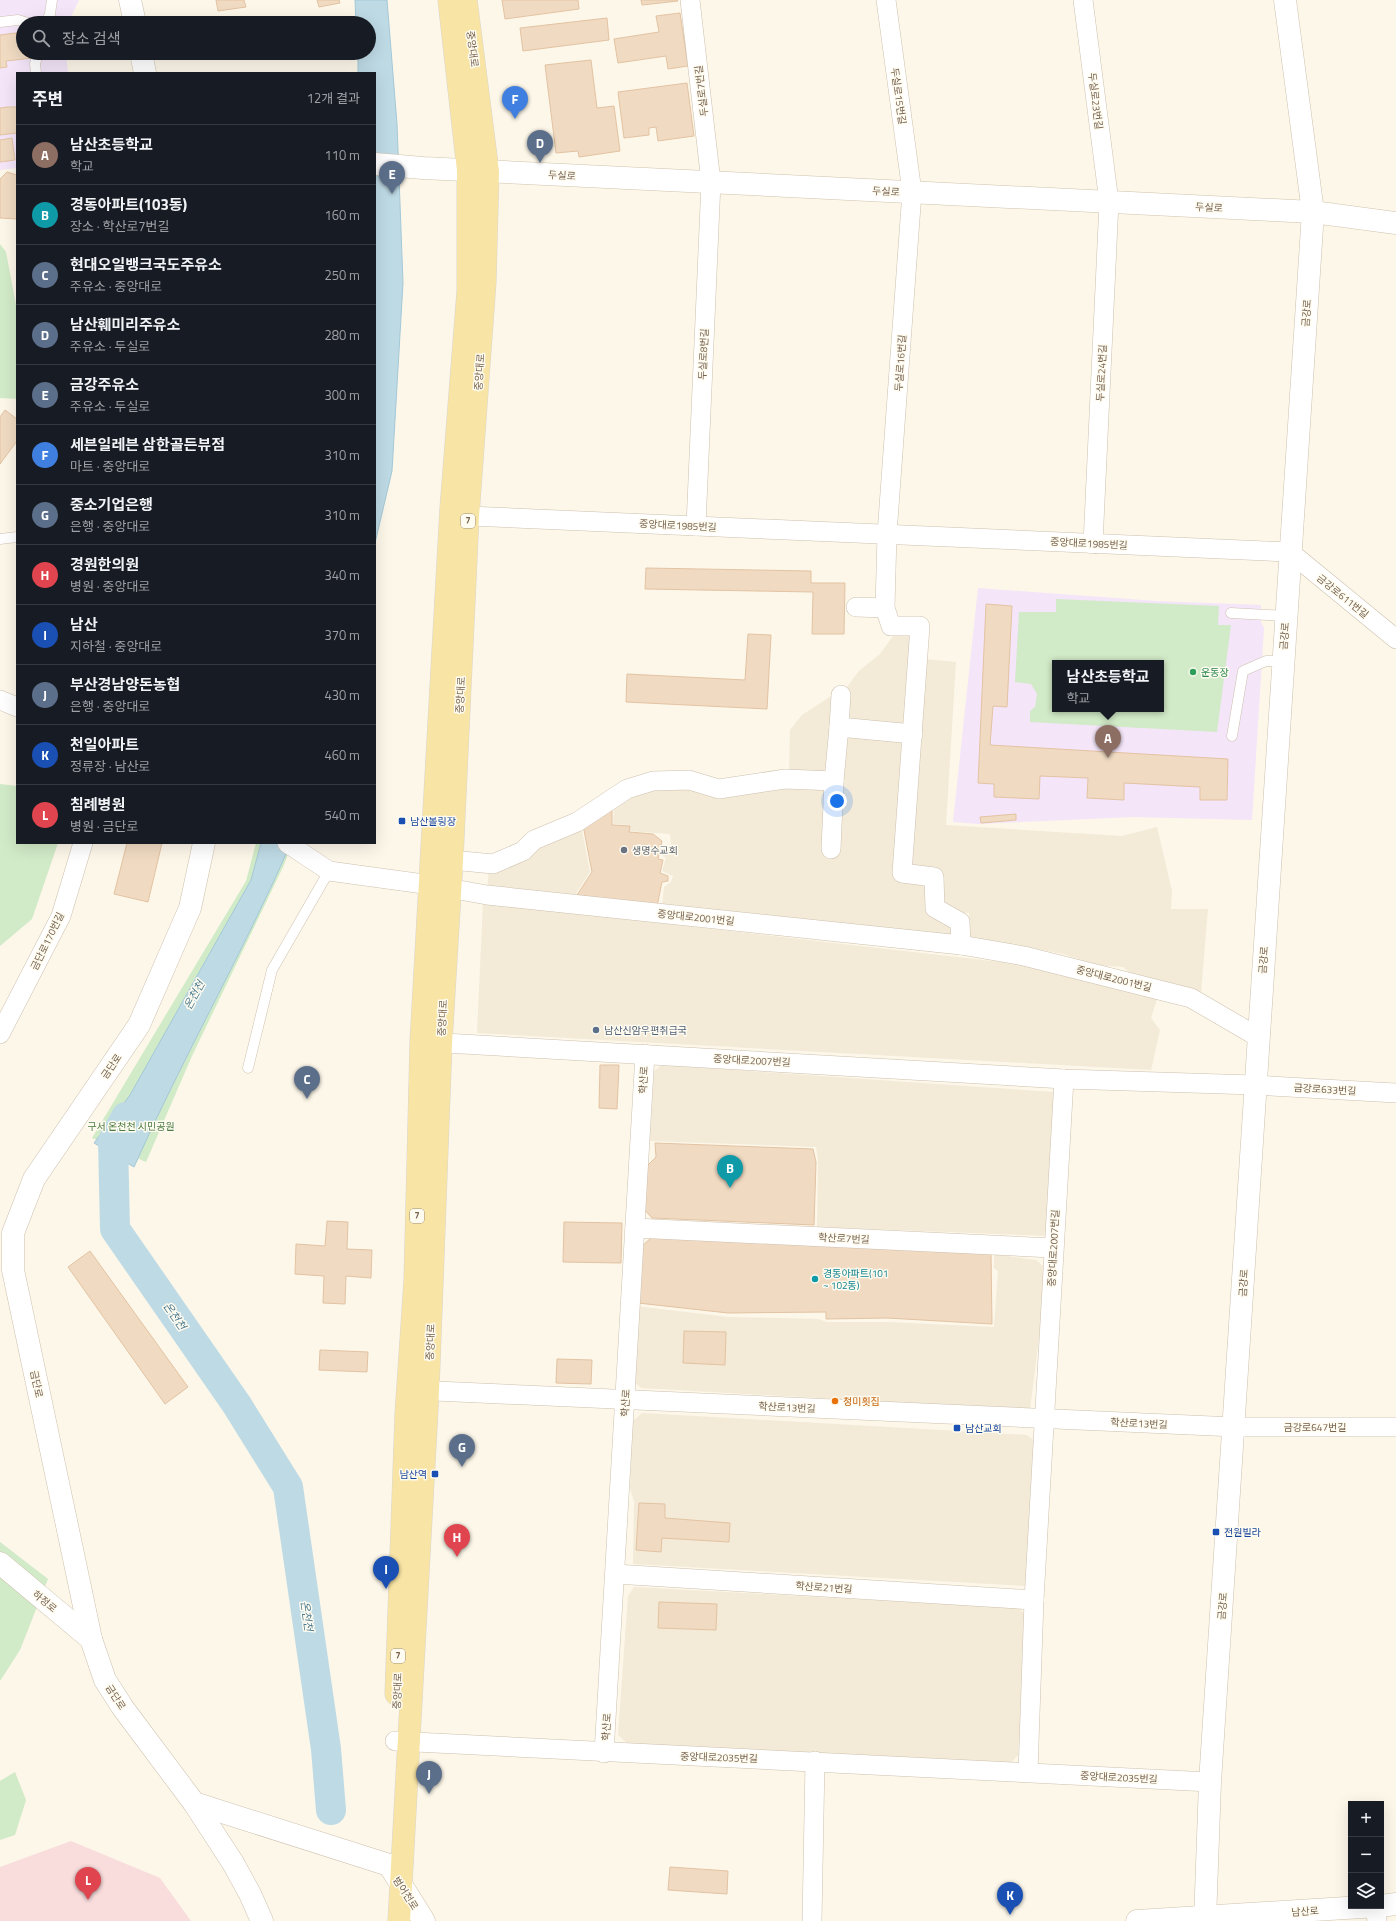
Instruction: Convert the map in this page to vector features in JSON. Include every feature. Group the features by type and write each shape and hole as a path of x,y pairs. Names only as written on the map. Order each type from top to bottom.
{"main road":[{"name":"중앙대로","path":"399,1921 401,1884 402,1742 418,1391 415,1280 440,887 451,513 478,171 449,0"},
{"name":"중앙대로","path":"440,887 452,860 468,516 485,282 466,0"},
{"name":"중앙대로","path":"386,1921 389,1865 402,1742"}],"street":[{"path":"130,0 133,16"},
{"name":"두실로7번길","path":"690,0 711,182"},
{"name":"두실로15번길","path":"886,0 912,192"},
{"name":"두실로23번길","path":"1083,0 1109,202"},
{"name":"금강로","path":"1205,1919 1210,1782 1235,1427 1254,1085 1313,212 1285,0"},
{"path":"142,60 145,72"},
{"name":"두실로","path":"376,164 478,171 1313,212 1396,223"},
{"name":"두실로8번길","path":"696,526 711,182"},
{"name":"두실로16번길","path":"887,534 912,192"},
{"name":"두실로24번길","path":"1093,544 1109,202"},
{"name":"중앙대로1985번길","path":"468,516 1290,552"},
{"path":"887,534 885,608 891,626 920,626 902,873 934,877 935,908 960,922 961,945"},
{"name":"금강로611번길","path":"1290,552 1393,634"},
{"path":"856,607 885,608"},
{"path":"831,849 834,781 841,695"},
{"path":"0,700 16,706"},
{"path":"839,727 913,734"},
{"path":"452,860 493,864 523,851 534,840 577,822 627,789 653,781 689,780 720,789 785,779 834,781"},
{"name":"금단로170번길","path":"0,1034 61,916 83,844"},
{"name":"금단로","path":"204,844 190,908 139,1025 34,1179 13,1233 6,1269 91,1639 105,1680 123,1708 194,1803 233,1863 250,1894 262,1921"},
{"path":"291,846 330,871 440,887"},
{"name":"중앙대로2001번길","path":"440,887 495,896 961,945 1024,956 1191,998 1258,1037"},
{"name":"중앙대로2007번길","path":"431,1042 1064,1079 1254,1085"},
{"name":"학산로","path":"604,1753 645,1054"},
{"name":"중앙대로2007번길","path":"1044,1418 1064,1079"},
{"name":"금강로633번길","path":"1254,1085 1396,1093"},
{"name":"학산로7번길","path":"635,1228 1053,1248"},
{"path":"418,1391 625,1399"},
{"name":"학산로13번길","path":"625,1399 1235,1427"},
{"path":"1028,1772 1034,1600 1044,1418"},
{"name":"금강로647번길","path":"1235,1427 1396,1427"},
{"name":"하정로","path":"0,1563 91,1639"},
{"name":"학산로21번길","path":"615,1574 1034,1600"},
{"name":"중앙대로2035번길","path":"402,1742 604,1753 815,1761 1210,1782"},
{"path":"812,1921 815,1761"},
{"path":"194,1803 389,1865"},
{"name":"범어천로","path":"389,1865 424,1921"},
{"path":"1384,1906 1396,1904"},
{"name":"남산로","path":"1137,1921 1205,1919 1348,1908"},
{"path":"1376,1909 1377,1921"}],"lane":[{"path":"49,16 52,0"},
{"path":"0,22 16,20"},
{"path":"36,60 36,72"},
{"path":"0,539 16,537"},
{"path":"1231,613 1286,616"},
{"path":"1232,736 1244,671 1266,661 1283,661"},
{"path":"248,1068 272,970 330,871"}],"shaded area":[{"path":"0,0 79,0 71,16 16,16 16,60 67,60 68,72 16,72 16,168 0,170"},
{"path":"978,588 1156,601 1261,605 1261,622 1264,628 1252,820 1133,817 979,824 953,822"},
{"path":"896,632 917,632 910,728 843,722 847,687 859,671 880,654"},
{"path":"924,659 956,662 946,825 1122,836 1157,827 1172,891 1171,909 1208,909 1201,993 1134,977 1123,967 1097,965 1063,954 1032,948 970,942 969,913 952,913 910,863"},
{"path":"836,693 832,777 789,774 790,730 802,715"},
{"path":"845,732 908,740 895,876 925,880 930,889 926,911 932,917 951,925 951,940 662,908 664,887 671,882 673,876 662,871 666,858 663,856 671,844 670,834 630,831 630,825 613,824 614,809 646,786 727,790 827,785"},
{"path":"582,830 590,872 575,895 487,891 489,869 535,844"},
{"path":"483,903 1019,964 1158,996 1151,1018 1160,1030 1151,1070 477,1033"},
{"path":"662,1065 1054,1092 1057,1130 1049,1236 817,1227 818,1161 816,1147 650,1141 654,1071"},
{"path":"994,1254 1036,1260 1045,1268 1044,1297 1030,1410 641,1388 632,1379 636,1306 728,1317 818,1319 827,1322 888,1322 994,1327 998,1271 994,1268"},
{"path":"642,1413 1027,1435 1038,1444 1031,1577 1025,1586 633,1564 634,1502 630,1488 632,1422"},
{"path":"634,1587 1019,1608 1028,1618 1018,1755 1011,1763 628,1744 618,1735 628,1596"},
{"path":"71,1841 160,1878 191,1921 0,1921 0,1867"}],"green space":[{"path":"0,244 6,252 16,305 16,399 0,398"},
{"name":"운동장","path":"1056,599 1219,606 1218,625 1231,625 1217,732 1030,722 1030,711 1035,707 1037,694 1031,684 1015,682 1019,612 1056,612"},
{"path":"0,784 16,786 16,844 58,844 32,919 0,946"},
{"name":"온천천","path":"256,844 292,844 284,865 192,1056 146,1162 92,1138 246,881"},
{"path":"0,1542 48,1579 20,1650 0,1681"},
{"path":"15,1772 26,1800 15,1835 0,1840 0,1781"}],"water":[{"path":"355,0 387,0 397,124 403,283 392,471 376,539 376,72 358,72 358,60 376,60 376,16 356,16"},
{"name":"온천천","path":"261,844 291,844 253,925 172,1085 134,1167 94,1143 130,1095 251,880"}],"building":[{"path":"216,0 244,0 246,7 218,11"},
{"path":"317,0 339,0 340,3 319,7"},
{"path":"502,0 578,0 579,9 505,19"},
{"path":"641,0 677,0 678,1 642,5"},
{"path":"680,13 688,66 668,69 666,56 618,63 614,39 659,32 656,16"},
{"path":"607,18 609,40 523,51 520,28"},
{"path":"16,33 16,60 6,61 7,67 0,68 0,35"},
{"path":"591,60 597,108 614,106 620,151 579,157 578,151 556,153 545,65"},
{"path":"687,83 694,136 658,141 656,127 649,128 649,135 624,138 618,92"},
{"path":"16,107 16,133 0,135 0,108"},
{"path":"12,138 15,160 0,162 0,140"},
{"path":"7,172 16,175 16,219 0,218 0,179"},
{"path":"5,410 16,418 16,442 0,464 0,417"},
{"path":"646,568 811,571 811,583 845,583 844,634 812,634 813,592 645,589"},
{"path":"986,604 1012,606 1007,707 993,706 990,745 1228,759 1227,800 1200,800 1200,787 1124,783 1124,800 1087,798 1088,778 1040,776 1039,799 994,797 994,784 978,783"},
{"path":"748,634 771,635 767,709 626,702 627,674 745,680"},
{"name":"생명수교회","path":"612,810 612,825 630,826 629,832 653,834 662,841 658,859 663,860 660,873 668,876 668,881 662,882 657,906 577,895 592,872 583,825"},
{"path":"1016,814 1016,820 981,823 980,817"},
{"path":"127,844 162,844 148,902 114,894"},
{"path":"600,1065 619,1065 617,1109 599,1108"},
{"path":"655,1143 813,1149 816,1162 814,1225 652,1218 643,1208 645,1168 656,1157"},
{"path":"327,1221 348,1222 347,1249 372,1250 371,1278 346,1276 345,1304 323,1303 324,1276 295,1274 296,1244 325,1246"},
{"path":"564,1222 622,1223 621,1263 563,1262"},
{"name":"경동아파트(101 ~ 102동)","path":"653,1236 991,1254 992,1324 887,1318 826,1319 826,1312 728,1313 638,1303 640,1248"},
{"path":"90,1251 188,1387 165,1404 68,1267"},
{"path":"684,1331 726,1332 725,1365 683,1363"},
{"path":"320,1350 368,1352 367,1372 319,1370"},
{"path":"557,1359 592,1360 591,1384 556,1383"},
{"path":"639,1503 665,1504 665,1518 730,1523 729,1542 662,1538 661,1552 636,1550"},
{"path":"659,1602 717,1604 716,1630 658,1628"},
{"path":"670,1867 728,1871 727,1894 668,1890"}],"waterway":[{"name":"온천천","path":"126,1117 113,1141 115,1229 237,1405 288,1487 326,1749 331,1810"}],"place":[{"name":"세븐일레븐 삼한골든뷰점","path":"515,119"},
{"name":"남산훼미리주유소","path":"540,163"},
{"name":"금강주유소","path":"392,194"},
{"name":"운동장","path":"1193,672"},
{"name":"남산초등학교","path":"1108,758"},
{"name":"남산볼링장","path":"402,821"},
{"name":"생명수교회","path":"624,850"},
{"name":"남산신암우편취급국","path":"596,1030"},
{"name":"현대오일뱅크국도주유소","path":"307,1099"},
{"name":"경동아파트(103동)","path":"730,1188"},
{"name":"경동아파트(101 ~ 102동)","path":"815,1279"},
{"name":"청미횟집","path":"835,1401"},
{"name":"남산교회","path":"957,1428"},
{"name":"중소기업은행","path":"462,1467"},
{"name":"남산역","path":"435,1474"},
{"name":"전원빌라","path":"1216,1532"},
{"name":"경원한의원","path":"457,1557"},
{"name":"남산","path":"386,1589"},
{"name":"부산경남양돈농협","path":"429,1794"},
{"name":"침례병원","path":"88,1900"},
{"name":"천일아파트","path":"1010,1915"}],"park label":[{"name":"구서 온천천 시민공원","path":"131,1126"}]}
